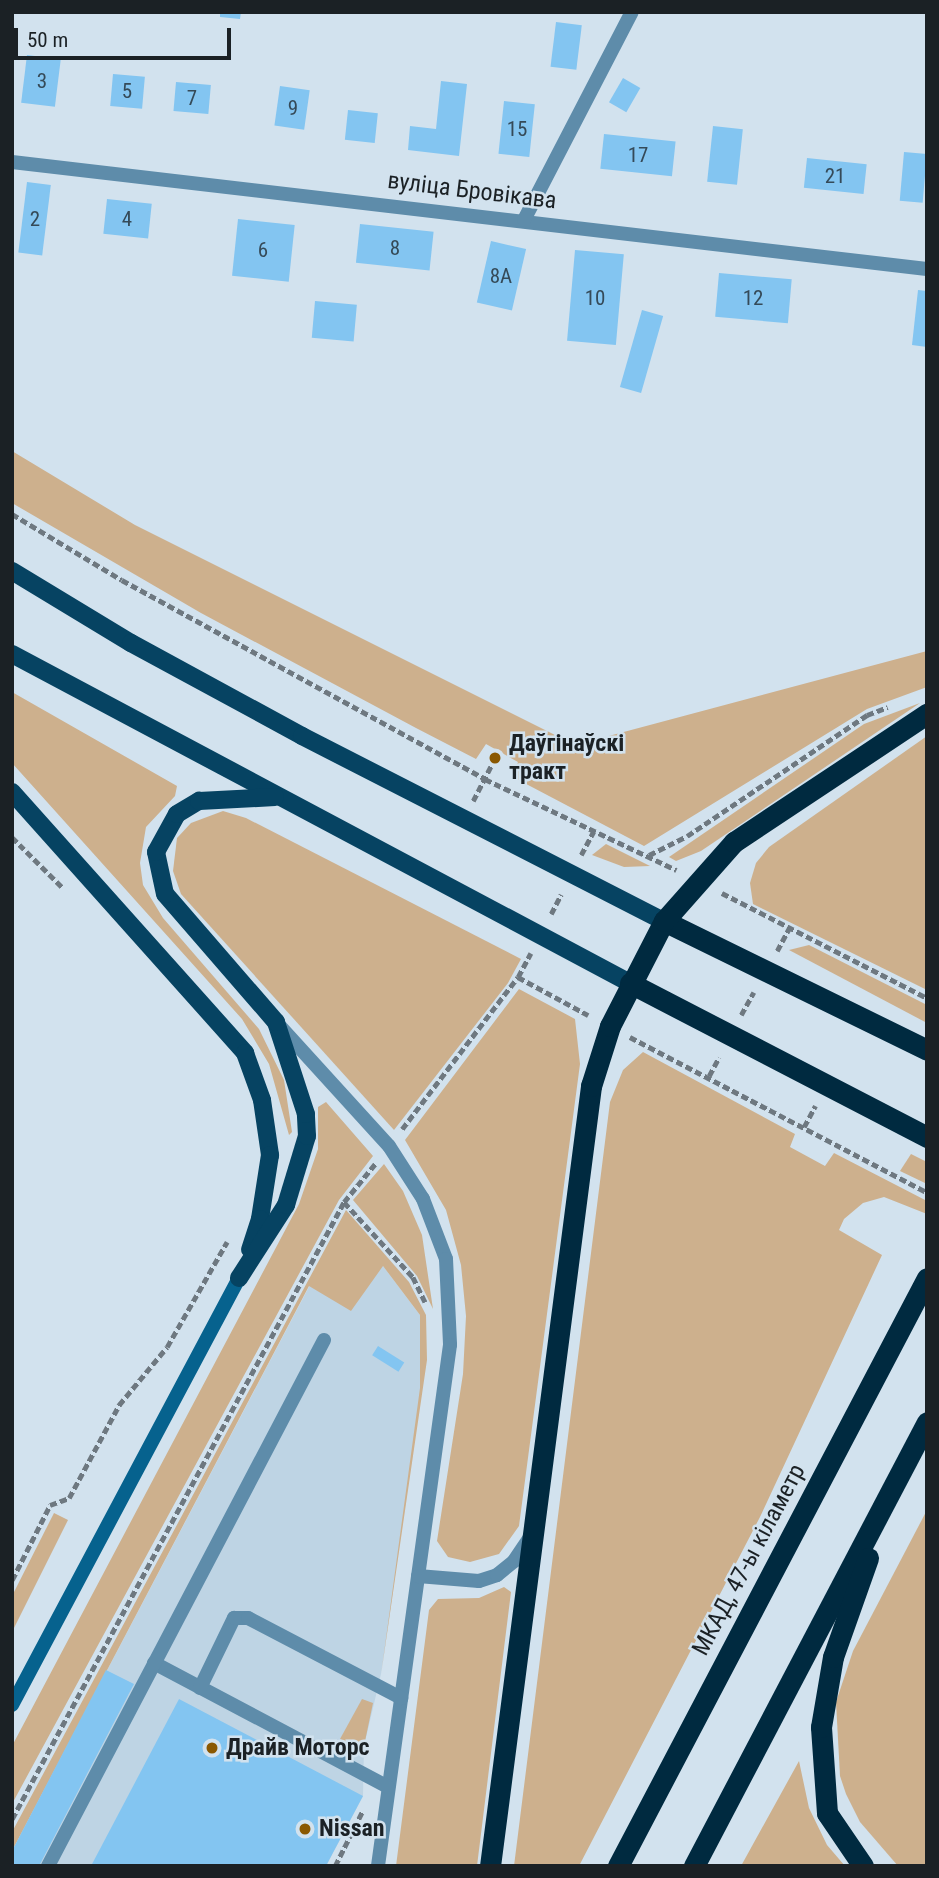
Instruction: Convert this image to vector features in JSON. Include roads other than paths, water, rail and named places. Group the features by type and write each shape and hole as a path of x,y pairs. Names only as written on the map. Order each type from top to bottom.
{"highway":[{"path":"490,1866 537,1525 591,1086 630,983 664,921 734,842 927,714"},
{"path":"664,921 927,1050"},
{"path":"630,983 927,1137"},
{"name":"МКАД, 47-ы кіламетр","path":"618,1866 927,1278"},
{"path":"694,1866 927,1422"},
{"path":"863,1866 827,1813 821,1727 833,1657 894,1485"}],"main road":[{"path":"12,571 131,643 463,819 664,921"},
{"path":"12,654 276,797 541,933 630,983"},
{"path":"12,792 245,1053 258,1081 270,1155 260,1219 239,1278"},
{"path":"239,1278 286,1205 307,1136 299,1084 276,1022 165,894 156,852 177,814 199,801 276,797"}],"street":[{"path":"524,219 632,12"},
{"name":"вуліца Бровікава","path":"12,162 524,219 927,269"},
{"path":"276,1022 388,1146 433,1222 446,1259 450,1345 378,1866"},
{"path":"12,1705 239,1278"},
{"path":"48,1866 324,1340"},
{"path":"418,1576 479,1581 497,1576 514,1561 537,1525"},
{"path":"200,1688 234,1618 248,1618 401,1698"},
{"path":"154,1663 368,1773 388,1787"}],"place":[{"name":"Даўгінаўскі тракт","path":"495,758"},
{"name":"Драйв Моторс","path":"212,1748"},
{"name":"Nissan","path":"305,1829"}]}
